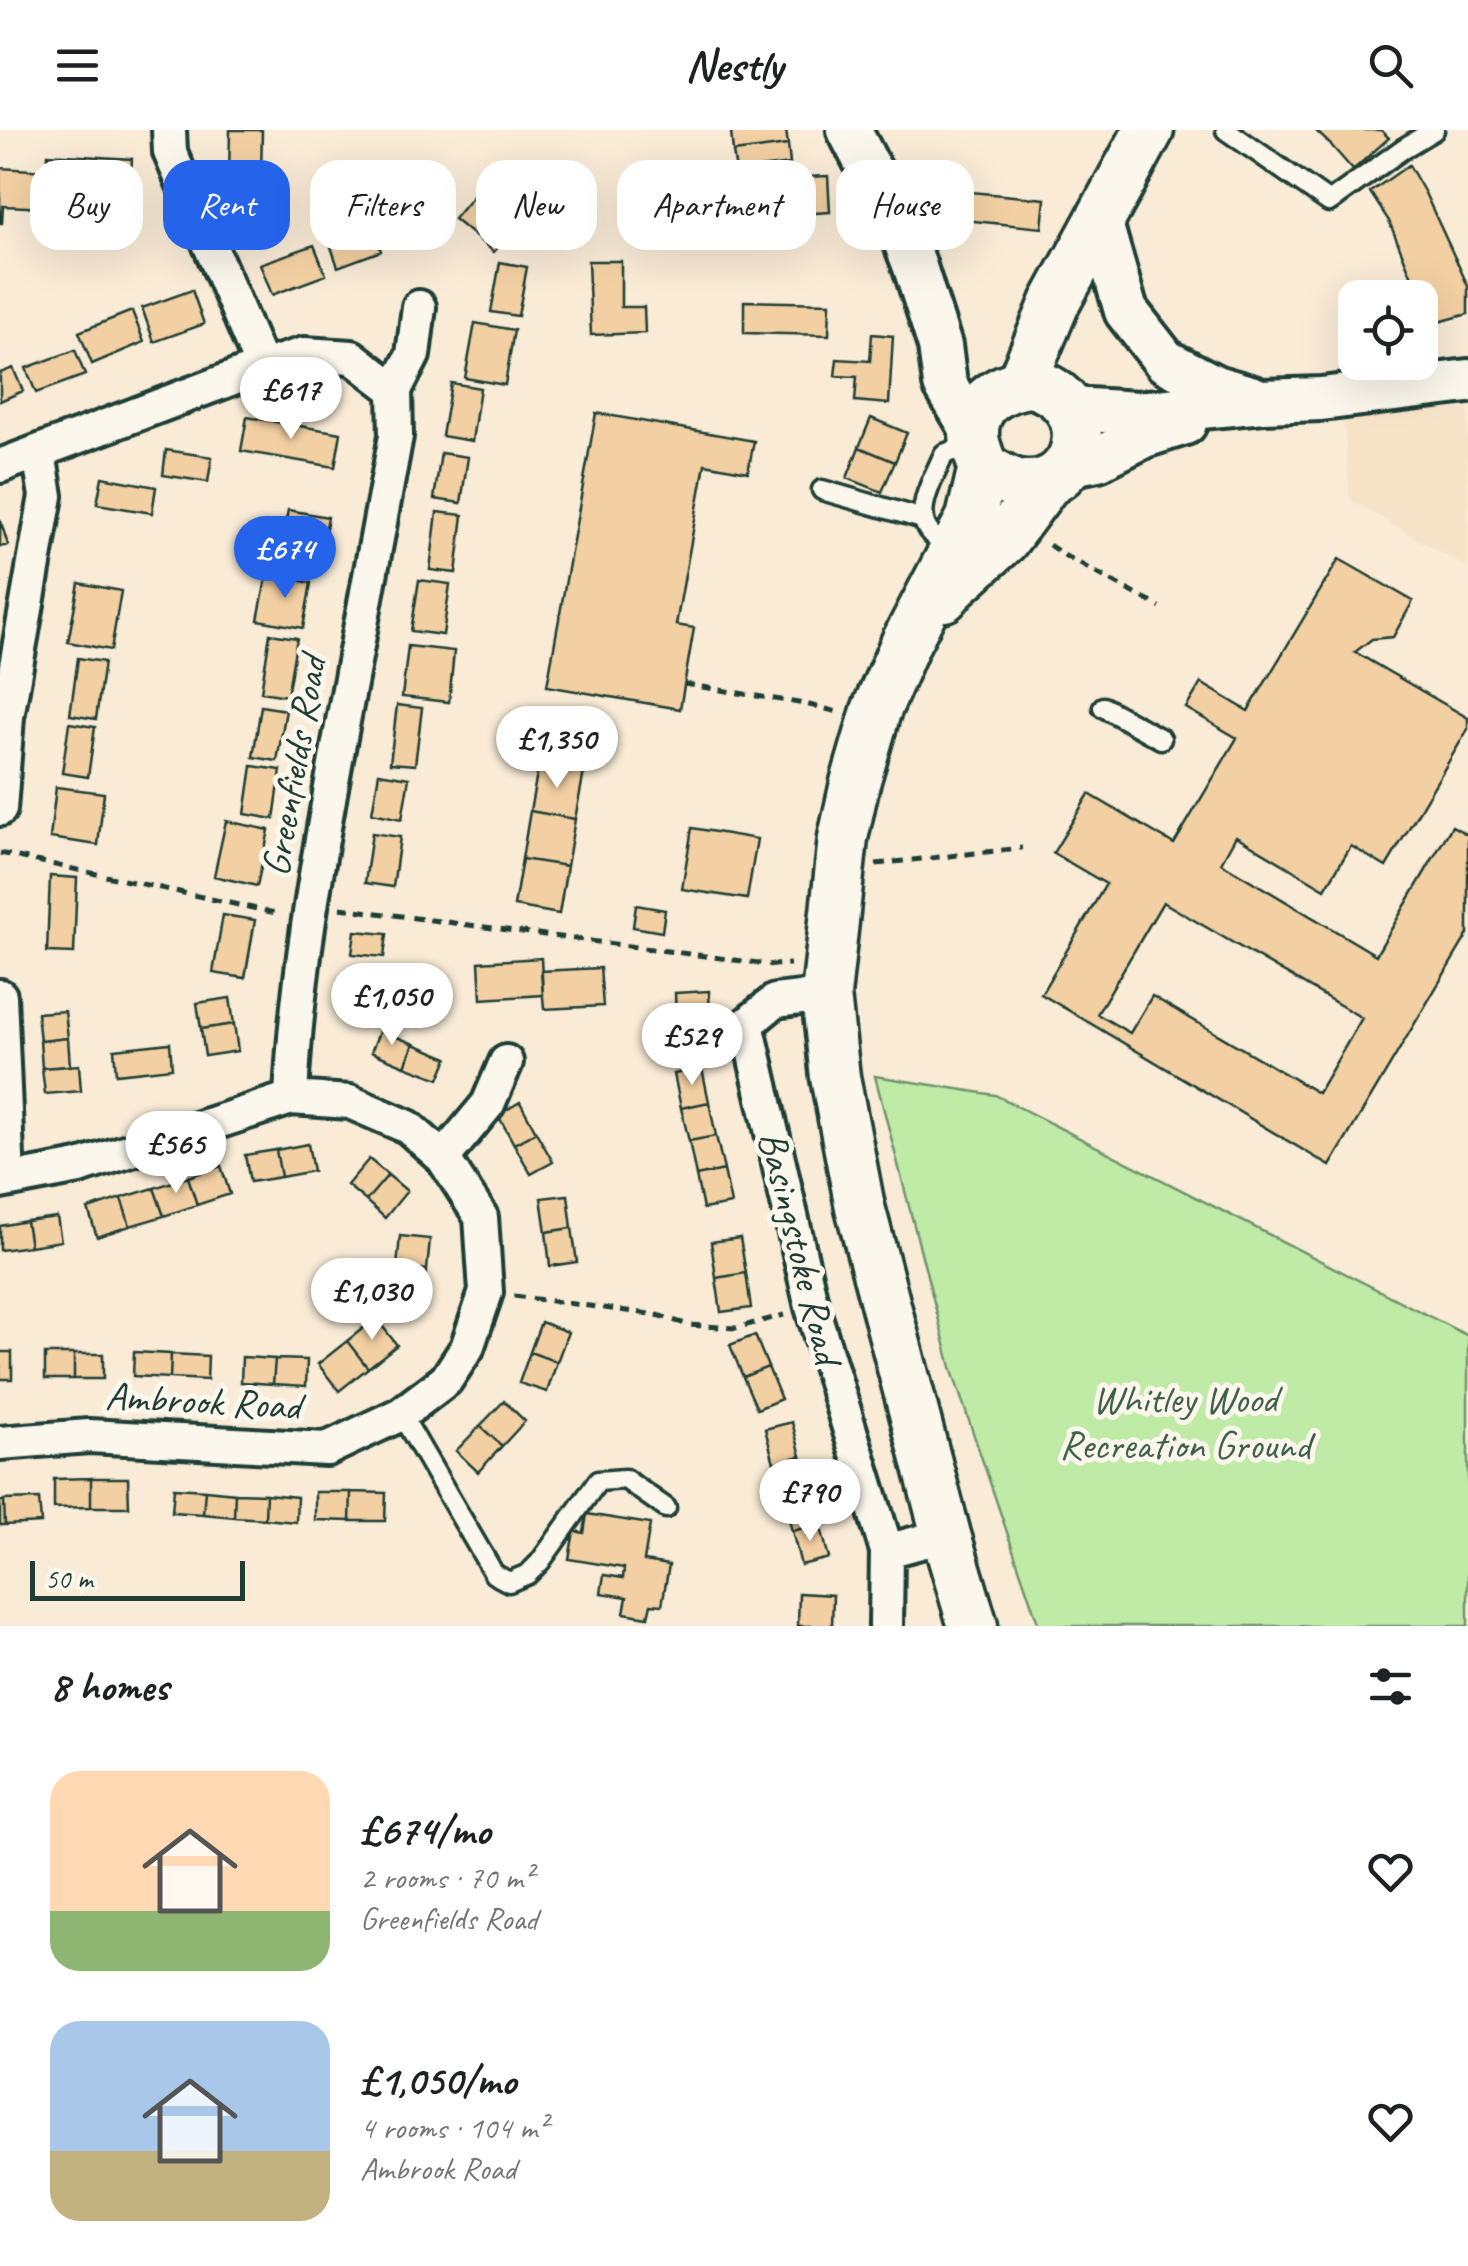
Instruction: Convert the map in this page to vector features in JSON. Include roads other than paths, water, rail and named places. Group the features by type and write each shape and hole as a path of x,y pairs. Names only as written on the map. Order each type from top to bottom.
{"main road":[{"name":"Basingstoke Road","path":"973,1626 860,1207 835,1077 827,978 843,838 876,711 906,642 938,535 971,518 1055,302 1149,130"},
{"path":"1011,418 1078,434 1074,452 1057,473 1027,486 1004,480 1011,418"},
{"name":"Basingstoke Road","path":"906,642 954,585 1004,540 1057,473"}],"street":[{"path":"169,130 170,152 262,367"},
{"path":"849,130 899,226 914,264 940,346 945,384 1011,418 1321,400 1468,381"},
{"path":"1100,220 1126,310 1165,361 1253,403"},
{"name":"Greenfields Road","path":"292,1098 294,1043 326,817 396,436 395,390 413,355 418,307"},
{"path":"0,466 304,354 352,358 395,390"},
{"path":"1057,473 1098,460 1144,436 1253,403"},
{"path":"0,810 7,716 46,496 39,453"},
{"name":"Basingstoke Road","path":"827,978 774,1001 747,1024 812,1307 888,1552 886,1626"},
{"path":"0,996 4,1181"},
{"path":"443,1158 488,1104 506,1062"},
{"name":"Ambrook Road","path":"0,1443 89,1436 327,1449 402,1414 446,1380 467,1348 486,1292 481,1217 443,1158 408,1126 350,1102 292,1098 79,1167 4,1181"},
{"path":"888,1552 946,1535"}],"lane":[{"path":"1226,130 1329,202 1434,130"},
{"path":"822,490 938,535"},
{"path":"1103,707 1162,740"},
{"path":"402,1414 494,1574 509,1582 528,1574 540,1562 598,1480 624,1478 666,1508"}],"park label":[{"name":"Whitley Wood Recreation Ground","path":"1185,1421"}]}
